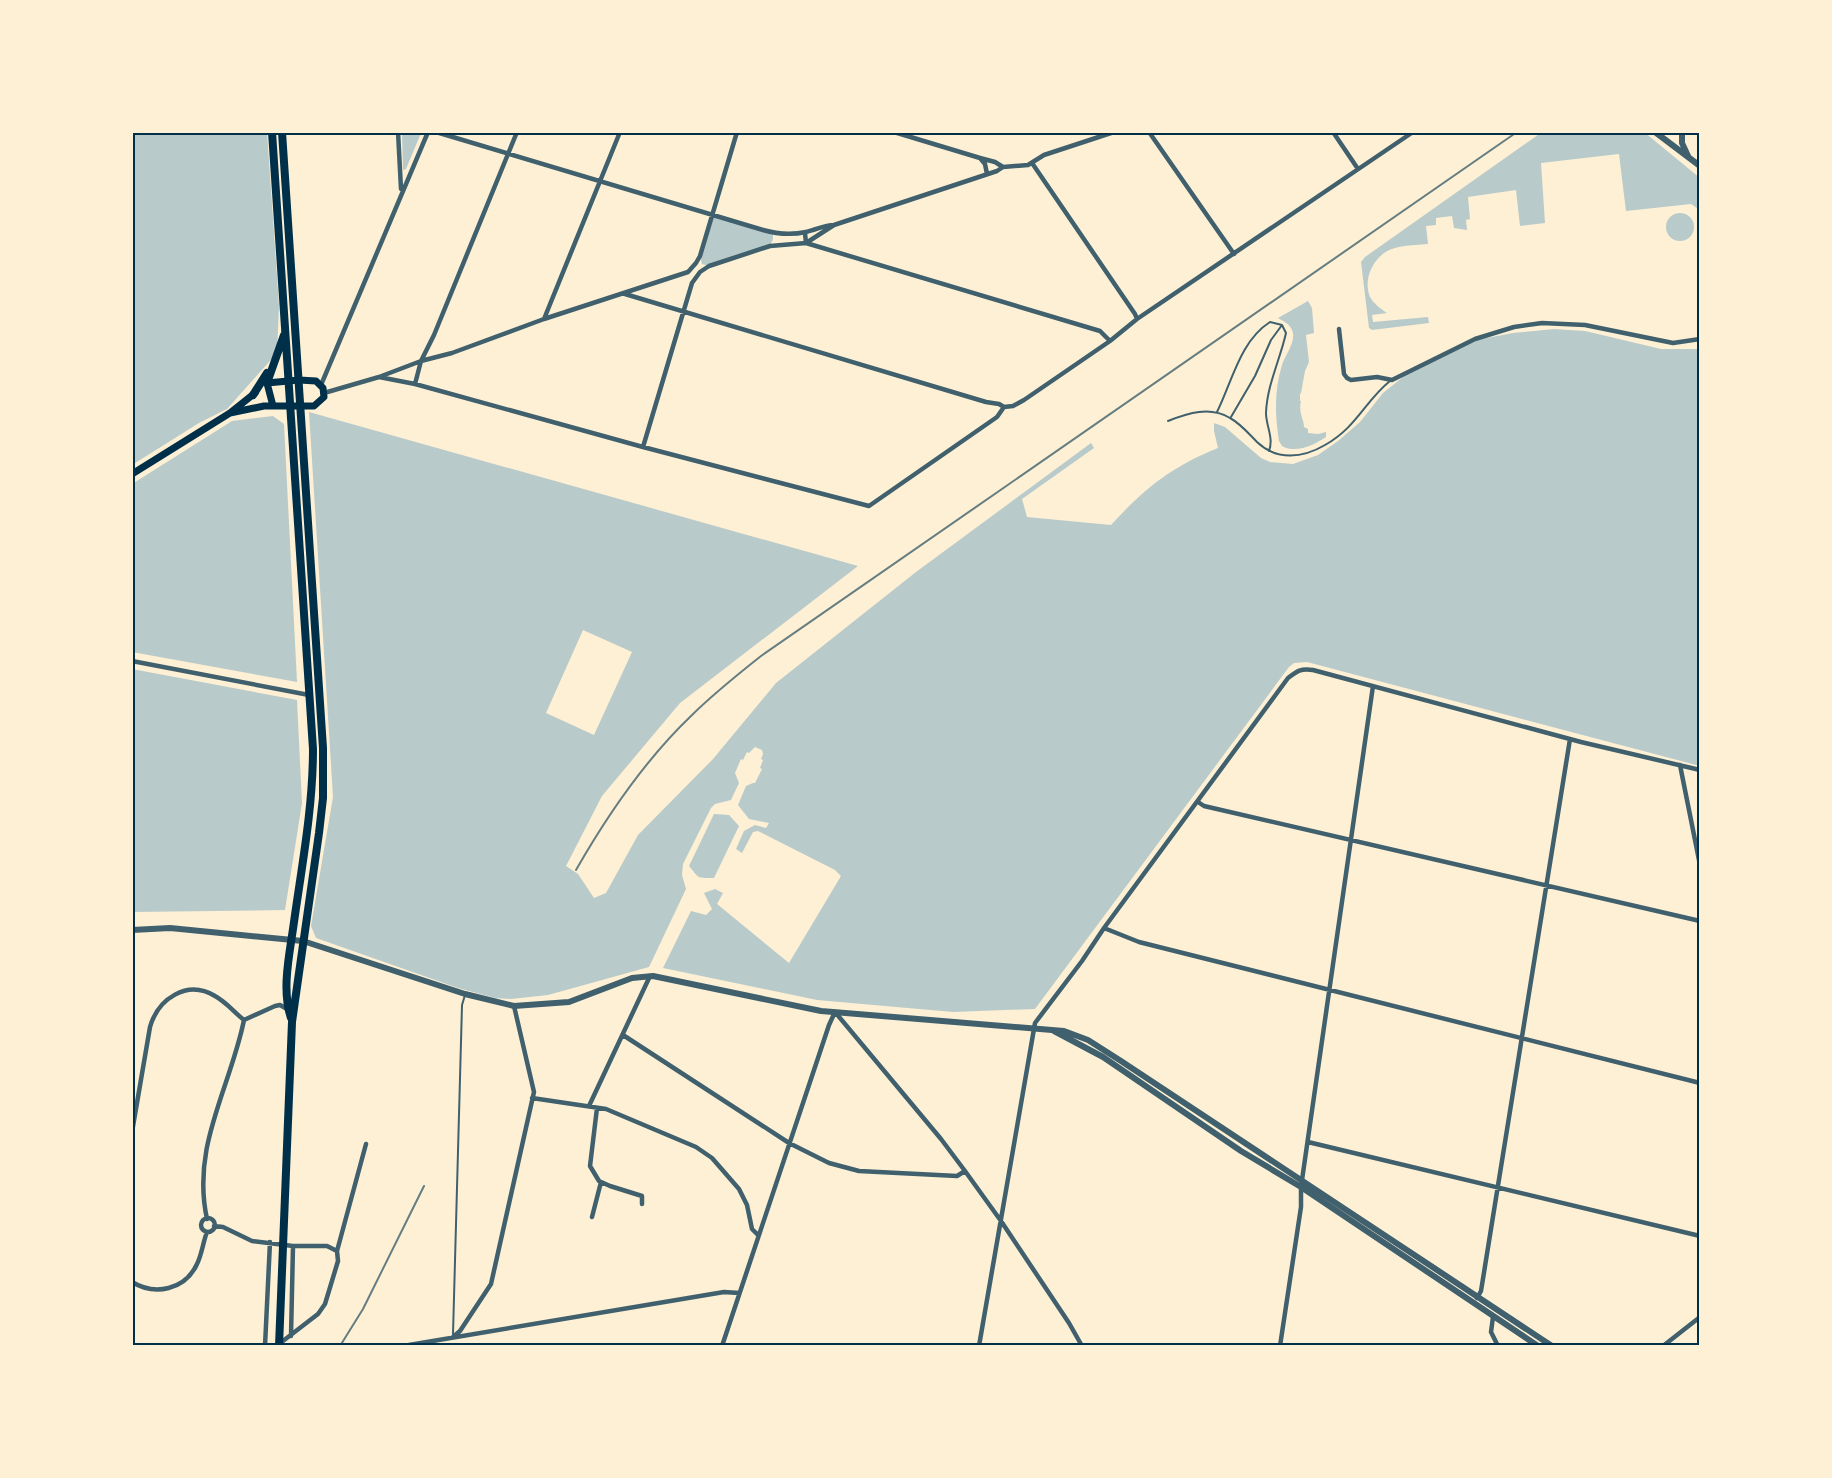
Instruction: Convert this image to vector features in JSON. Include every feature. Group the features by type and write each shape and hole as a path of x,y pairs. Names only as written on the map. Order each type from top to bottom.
{"main road":[{"path":"272,132 289,381 296,406 323,748 321,810 292,1022 278,1346"},
{"path":"282,132 299,380 296,406 313,775 287,985 288,1009 292,1022"},
{"path":"132,474 230,413 267,383 285,327"},
{"path":"253,395 276,360"},
{"path":"230,413 273,406 318,404 324,397 321,385 316,381 267,383"},
{"path":"267,383 273,406"}],"street":[{"path":"398,132 401,192"},
{"path":"321,385 428,132"},
{"path":"436,132 773,233 796,234 834,225"},
{"path":"415,384 422,361 517,132"},
{"path":"544,319 620,132"},
{"path":"324,393 452,353 544,319 682,275 696,263 737,132"},
{"path":"894,132 995,162 1003,167"},
{"path":"806,243 834,225 1003,167 1026,166 1044,155 1114,132"},
{"path":"1149,132 1234,254"},
{"path":"1333,132 1359,169"},
{"path":"379,377 415,384 642,447 869,506 998,417 1004,408 1019,403 1110,341 1137,319 1413,132"},
{"path":"1655,132 1700,166"},
{"path":"1682,132 1682,143 1688,157"},
{"path":"980,158 985,164 987,174"},
{"path":"1032,163 1137,319"},
{"path":"805,232 806,243"},
{"path":"770,246 773,233"},
{"path":"642,447 692,283 700,272 709,266 770,246 806,243 1100,331 1110,341"},
{"path":"626,294 999,404 1004,408"},
{"path":"1338,329 1344,374 1351,380 1384,377 1392,380 1475,339 1514,327 1542,323 1585,325 1674,343 1700,339"},
{"path":"132,661 310,695"},
{"path":"979,1346 1037,1019 1082,961 1288,678 1299,670 1313,670 1570,739 1700,770"},
{"path":"1280,1346 1301,1207 1301,1183 1373,686"},
{"path":"1476,1300 1481,1291 1570,739"},
{"path":"1680,765 1700,865"},
{"path":"1198,802 1204,806 1351,841 1700,921"},
{"path":"132,930 170,928 303,941 465,994 514,1006 569,1002 616,983 650,976 804,1008 1034,1028 1074,1034 1099,1047 1540,1344"},
{"path":"1104,928 1139,942 1700,1083"},
{"path":"589,1106 650,976"},
{"path":"132,1132 150,1027 153,1016 164,1001 184,991 206,992 223,1001 244,1020"},
{"path":"207,1219 203,1200 205,1149 244,1020 275,1006 280,1005 288,1009"},
{"path":"453,1337 460,1331 491,1284 534,1092 514,1006"},
{"path":"722,1346 835,1012"},
{"path":"835,1012 941,1139 1001,1221 1082,1346"},
{"path":"623,1035 789,1143 829,1163 859,1171 957,1176 964,1171"},
{"path":"532,1098 606,1109 696,1147 712,1158 739,1189 747,1204 752,1229 758,1235"},
{"path":"597,1108 590,1166 601,1182 642,1196 642,1204"},
{"path":"1308,1142 1700,1236"},
{"path":"278,1346 318,1314 325,1304 338,1261 337,1251 366,1144"},
{"path":"592,1217 601,1182"},
{"path":"207,1219 213,1221 214,1226"},
{"path":"207,1219 201,1226 207,1232"},
{"path":"132,1282 143,1288 160,1290 183,1282 194,1270 207,1232 211,1231 214,1226"},
{"path":"214,1226 223,1227 244,1239 283,1246 327,1246 337,1251"},
{"path":"265,1346 270,1242"},
{"path":"291,1336 293,1246"},
{"path":"403,1346 724,1292 739,1293"},
{"path":"1476,1300 1493,1317 1540,1344 1552,1346"},
{"path":"1493,1317 1491,1332 1498,1346"},
{"path":"1663,1346 1700,1317"},
{"path":"445,1338 446,1346"}],"lane":[{"path":"1217,413 1237,364 1256,333 1270,322 1282,325 1286,333 1271,379 1266,413 1272,443 1269,450"},
{"path":"1231,418 1255,376 1271,340 1282,325"},
{"path":"1168,421 1195,412 1217,413 1231,418 1269,450 1293,456 1306,454 1328,444 1351,426 1379,391 1392,380"},
{"path":"453,1337 462,1005 465,994"}],"shaded area":[{"path":"132,132 267,132 279,305 277,353 227,409 199,423 132,465"},
{"path":"402,132 421,133 406,169 403,170"},
{"path":"1542,132 1644,132 1700,178 1700,210 1691,204 1626,211 1619,154 1541,163 1545,223 1520,226 1516,190 1468,197 1470,219 1466,220 1467,230 1454,228 1452,216 1436,218 1436,225 1426,226 1428,244 1403,246 1388,251 1376,261 1369,274 1370,297 1387,313 1372,315 1373,322 1428,317 1429,323 1372,330 1369,328 1361,262 1365,257"},
{"path":"1680,213 1690,217 1694,227 1690,237 1680,241 1670,237 1666,227 1670,217"},
{"path":"712,214 773,233 770,246 709,266 702,264 700,256"},
{"path":"1308,301 1312,308 1314,333 1306,335 1309,362 1300,394 1300,405 1304,427 1308,429 1308,433 1326,432 1326,437 1299,449 1293,449 1282,446 1279,441 1276,403 1282,365 1292,343 1293,334 1290,326 1278,318"},
{"path":"1554,329 1585,331 1661,349 1700,349 1700,766 1307,662 1294,663 1035,1009 953,1012 817,1000 663,968 691,911 706,915 712,909 704,893 715,889 723,893 717,904 789,963 841,876 835,870 758,831 753,832 742,853 736,849 744,831 755,825 766,828 769,823 749,819 738,805 746,786 755,783 762,769 760,768 763,760 761,759 762,750 755,747 749,753 747,752 743,760 741,759 735,773 739,783 731,800 715,804 711,808 683,864 682,875 686,889 649,967 548,995 511,999 495,998 458,988 316,938 311,926 333,797 309,412 858,566 680,703 602,796 566,866 578,874 594,898 606,893 638,835 713,759 776,683 916,572 1091,443 1094,448 1022,499 1027,517 1111,525 1147,489 1172,471 1218,448 1214,423 1225,427 1261,458 1270,462 1293,464 1318,455 1360,422 1383,393 1403,377 1476,340","holes":["583,630 632,652 594,735 546,713"]},
{"path":"273,416 284,424 297,682 132,652 132,484 232,421"},
{"path":"132,669 297,700 302,803 285,910 132,912"},
{"path":"714,814 729,815 739,826 714,878 701,878 689,866"}],"railway":[{"path":"576,870 614,809 658,751 708,700 761,656 1517,132"},
{"path":"340,1346 363,1309 424,1186"}]}
